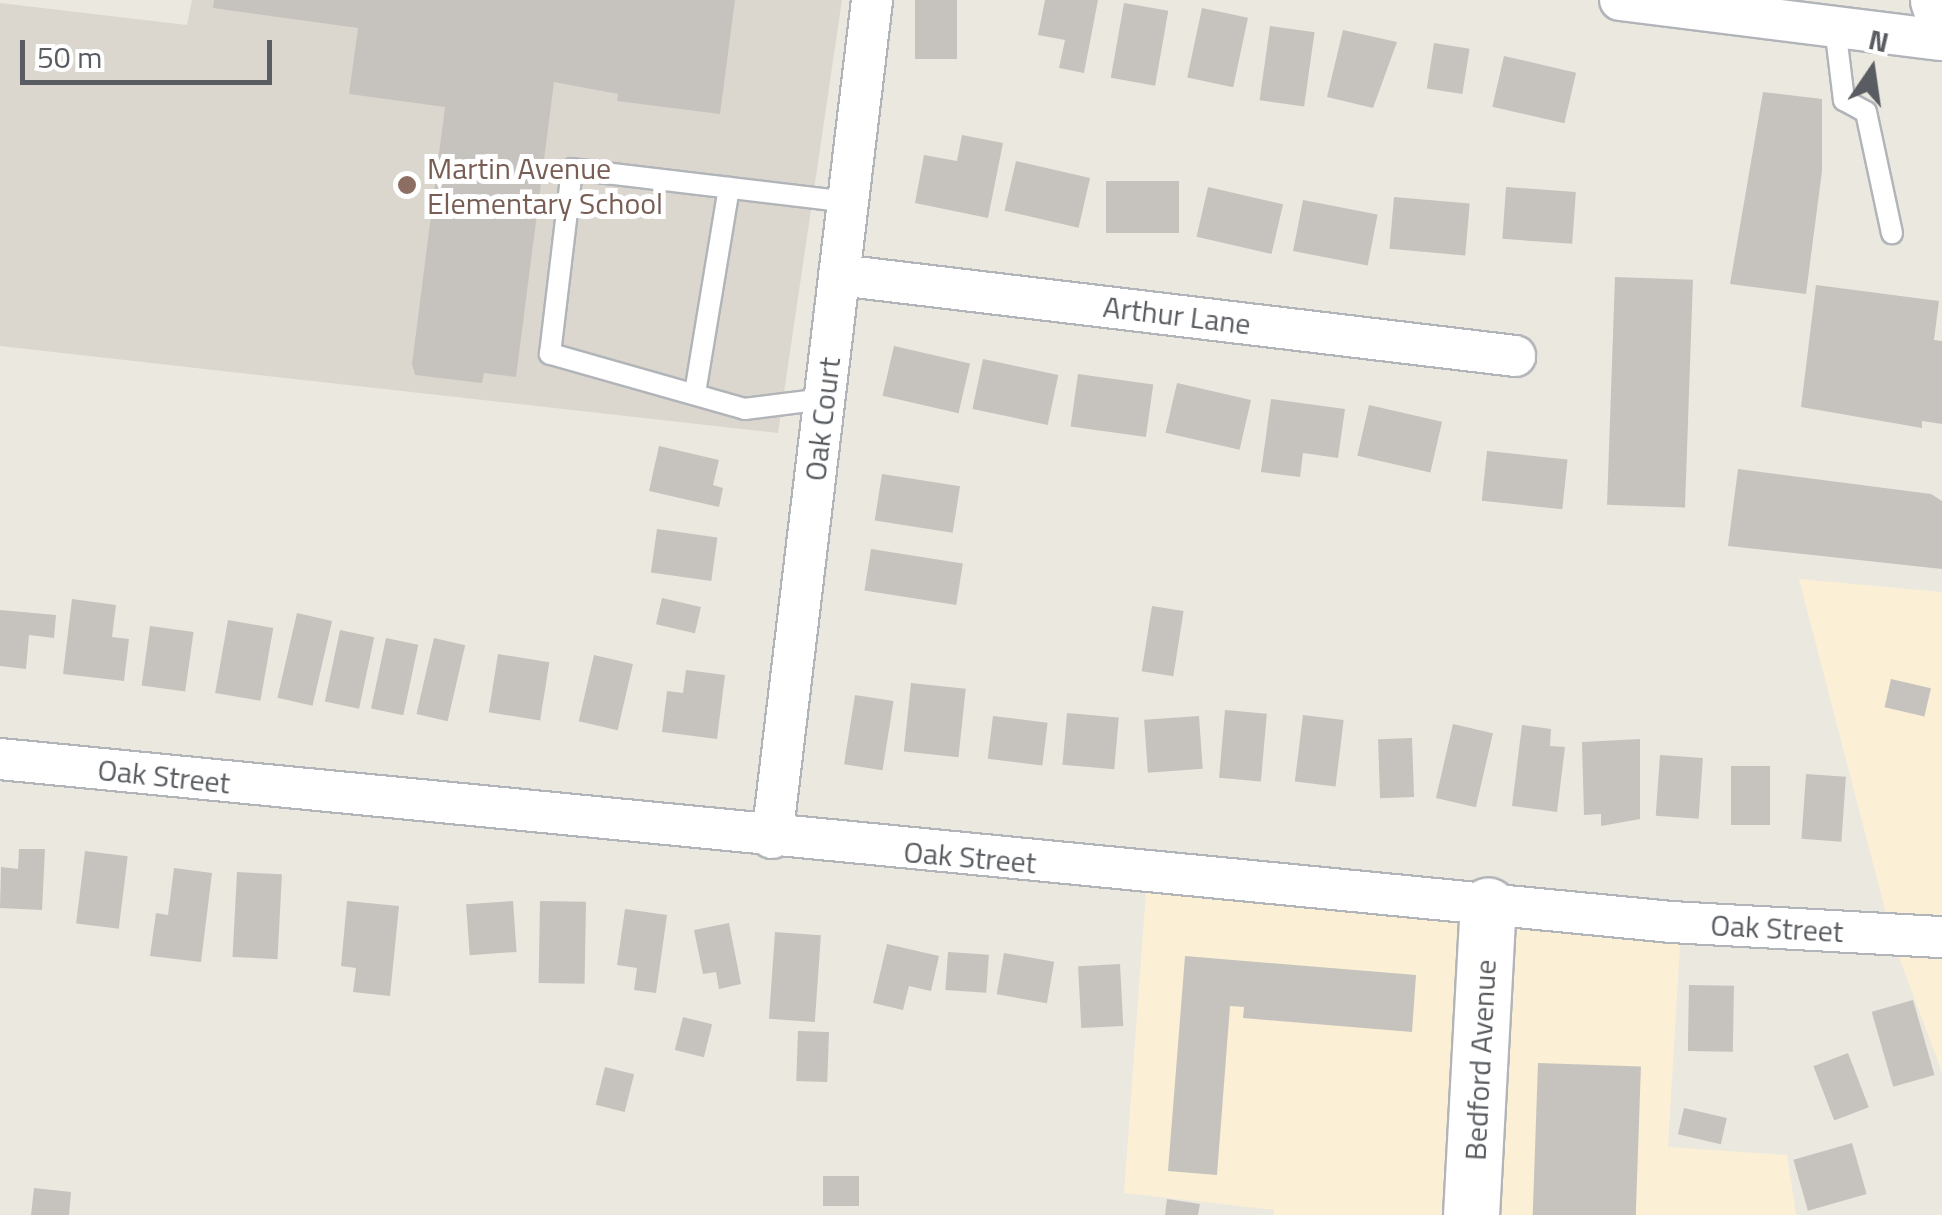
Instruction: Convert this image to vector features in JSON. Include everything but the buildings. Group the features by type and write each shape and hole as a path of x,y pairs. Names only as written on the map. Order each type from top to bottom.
{"street":[{"name":"Oak Court","path":"772,838 872,0"},
{"path":"1620,0 1942,40"},
{"path":"1938,0 1942,11"},
{"name":"Arthur Lane","path":"839,275 1515,356"},
{"name":"Oak Street","path":"0,759 772,838 1488,905 1942,937"},
{"name":"Bedford Avenue","path":"1471,1215 1488,905"}],"lane":[{"path":"1836,27 1844,100 1866,112 1892,233"},
{"path":"824,399 745,409 550,354 572,169 848,202"},
{"path":"695,392 728,188"}],"shaded area":[{"name":"Martin Avenue Elementary School","path":"192,0 842,0 778,433 0,346 0,3 187,25"},
{"path":"1799,579 1942,592 1942,1072 1894,944"},
{"path":"1147,878 1681,928 1668,1147 1787,1155 1796,1215 1274,1215 1274,1210 1124,1193"}],"place":[{"name":"Martin Avenue Elementary School","path":"407,185"}]}
